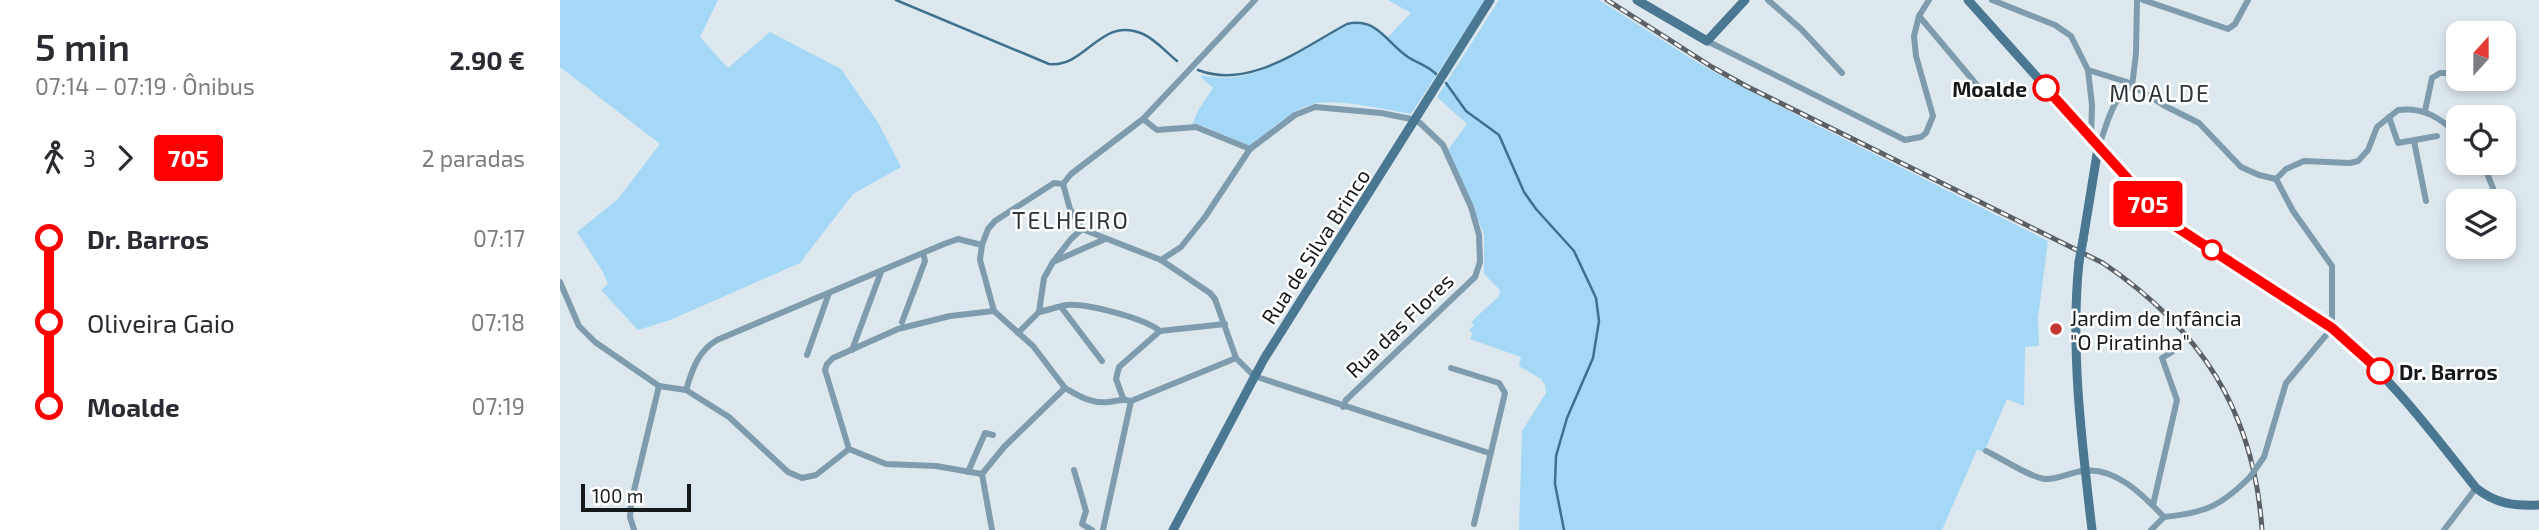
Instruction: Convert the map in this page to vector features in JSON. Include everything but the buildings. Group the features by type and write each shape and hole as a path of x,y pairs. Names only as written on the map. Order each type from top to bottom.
{"street":[{"path":"1063,184 1071,174 1143,119 1255,0"},
{"name":"Rua de Silva Brinco","path":"1173,530 1254,376 1490,0"},
{"path":"1637,0 1707,41 1905,140 1921,137 1926,133 1933,116 1916,56 1914,36 1919,16 1929,0"},
{"path":"1707,41 1745,0"},
{"path":"1768,0 1801,29 1842,73"},
{"path":"1968,0 2164,219 2332,328 2375,366 2409,402 2476,488 2502,504 2539,505"},
{"path":"1992,0 2055,25 2071,36 2088,70 2092,105 2091,140"},
{"path":"2132,87 2137,0"},
{"path":"2143,0 2228,29 2235,24 2248,0"},
{"path":"1919,16 1987,97"},
{"path":"2088,70 2127,82 2199,123 2241,167 2259,176 2276,179"},
{"path":"2425,111 2432,78 2446,73"},
{"path":"2092,530 2085,471 2075,315 2079,262 2098,148 2117,101 2125,90 2132,87"},
{"path":"1161,260 1181,247 1205,217 1250,149 1295,115 1315,107 1418,117"},
{"path":"2276,179 2286,169 2304,161 2358,161 2368,150 2376,127 2398,110 2425,111 2446,124"},
{"name":"Rua das Flores","path":"1343,407 1346,400 1475,277 1480,262 1479,235 1475,220 1452,164 1443,145 1418,117"},
{"path":"2389,117 2398,143 2437,136"},
{"path":"1143,119 1157,130 1196,127 1250,149"},
{"path":"2414,141 2426,201"},
{"path":"2093,174 2113,164"},
{"path":"2151,530 2164,517 2195,514 2205,510 2231,495 2250,477 2264,457 2286,383 2332,328 2332,266 2293,211 2276,179"},
{"path":"1063,184 1054,183 995,221 988,229 979,260 994,311 1033,346 1065,388 1094,402 1123,398 1131,401 1236,358"},
{"path":"1063,184 1070,209 1082,229 1161,260 1210,293 1215,299 1236,358 1254,376 1489,453"},
{"path":"1039,312 1044,278 1053,262 1082,229"},
{"path":"686,390 696,361 709,344 958,239 982,245"},
{"path":"1053,262 1105,239"},
{"path":"902,322 925,261 923,253"},
{"path":"852,349 881,272"},
{"path":"560,282 563,301 579,326 595,342 659,386 686,390 729,416 788,472 802,478 816,475 849,449"},
{"path":"807,355 829,293"},
{"path":"1018,333 1039,312 1067,305 1132,317 1150,323 1160,331"},
{"path":"1060,307 1102,361"},
{"path":"849,449 825,370 833,358 898,329 950,316 994,311"},
{"path":"1123,398 1116,379 1119,367 1160,331 1225,324"},
{"path":"2153,505 2177,400 2162,358 2172,352"},
{"path":"1451,368 1499,383 1505,393 1474,524"},
{"path":"634,530 630,517 631,503 659,386"},
{"path":"982,474 1004,447 1065,388"},
{"path":"1103,530 1131,401"},
{"path":"968,472 985,432 993,435"},
{"path":"849,449 886,464 936,466 982,474"},
{"path":"1986,451 2042,479 2054,479 2092,470 2121,480 2164,517"},
{"path":"1074,470 1086,511 1082,524 1093,530"},
{"path":"982,474 992,530"},
{"path":"2444,530 2476,488"}],"shaded area":[{"path":"560,0 718,0 700,37 728,68 770,32 841,69 879,124 901,167 853,194 800,263 670,320 638,330 601,290 608,284 577,232 618,199 660,144 560,67"},
{"path":"1388,0 1485,0 1411,114 1347,103 1313,104 1288,116 1250,146 1192,124 1213,88 1202,75 1234,77 1266,69 1353,24 1370,27 1386,39 1411,13"},
{"path":"1499,0 1599,0 1703,66 2048,241 2038,318 2039,346 2025,347 2024,406 2007,399 1984,452 1977,450 1942,530 1519,530 1522,431 1546,393 1545,385 1541,379 1519,366 1521,357 1470,339 1473,333 1469,331 1474,325 1471,322 1499,296 1500,290 1484,274 1484,234 1447,151 1467,124 1437,97"}],"waterway":[{"path":"896,0 1049,64 1074,58 1104,36 1128,30 1147,36 1177,61"},
{"path":"1198,70 1217,75 1256,71 1275,64 1347,24 1357,23 1374,27 1400,51 1436,74"},
{"path":"1446,83 1466,111 1499,135 1524,192 1574,251 1596,298 1599,321 1593,358 1567,418 1556,456 1555,484 1564,530"}],"railway":[{"path":"1607,0 1746,86 2103,263 2137,288 2168,316 2194,345 2216,376 2234,410 2257,487 2262,530"}],"bus line":[{"name":"705","path":"2046,88 2164,219 2332,328 2380,371"}],"place":[{"name":"Moalde","path":"2046,88"},
{"name":"Jardim de Infância \"O Piratinha\"","path":"2056,329"},
{"name":"Dr. Barros","path":"2380,371"}],"district":[{"name":"MOALDE","path":"2160,93"},
{"name":"TELHEIRO","path":"1071,220"}]}
